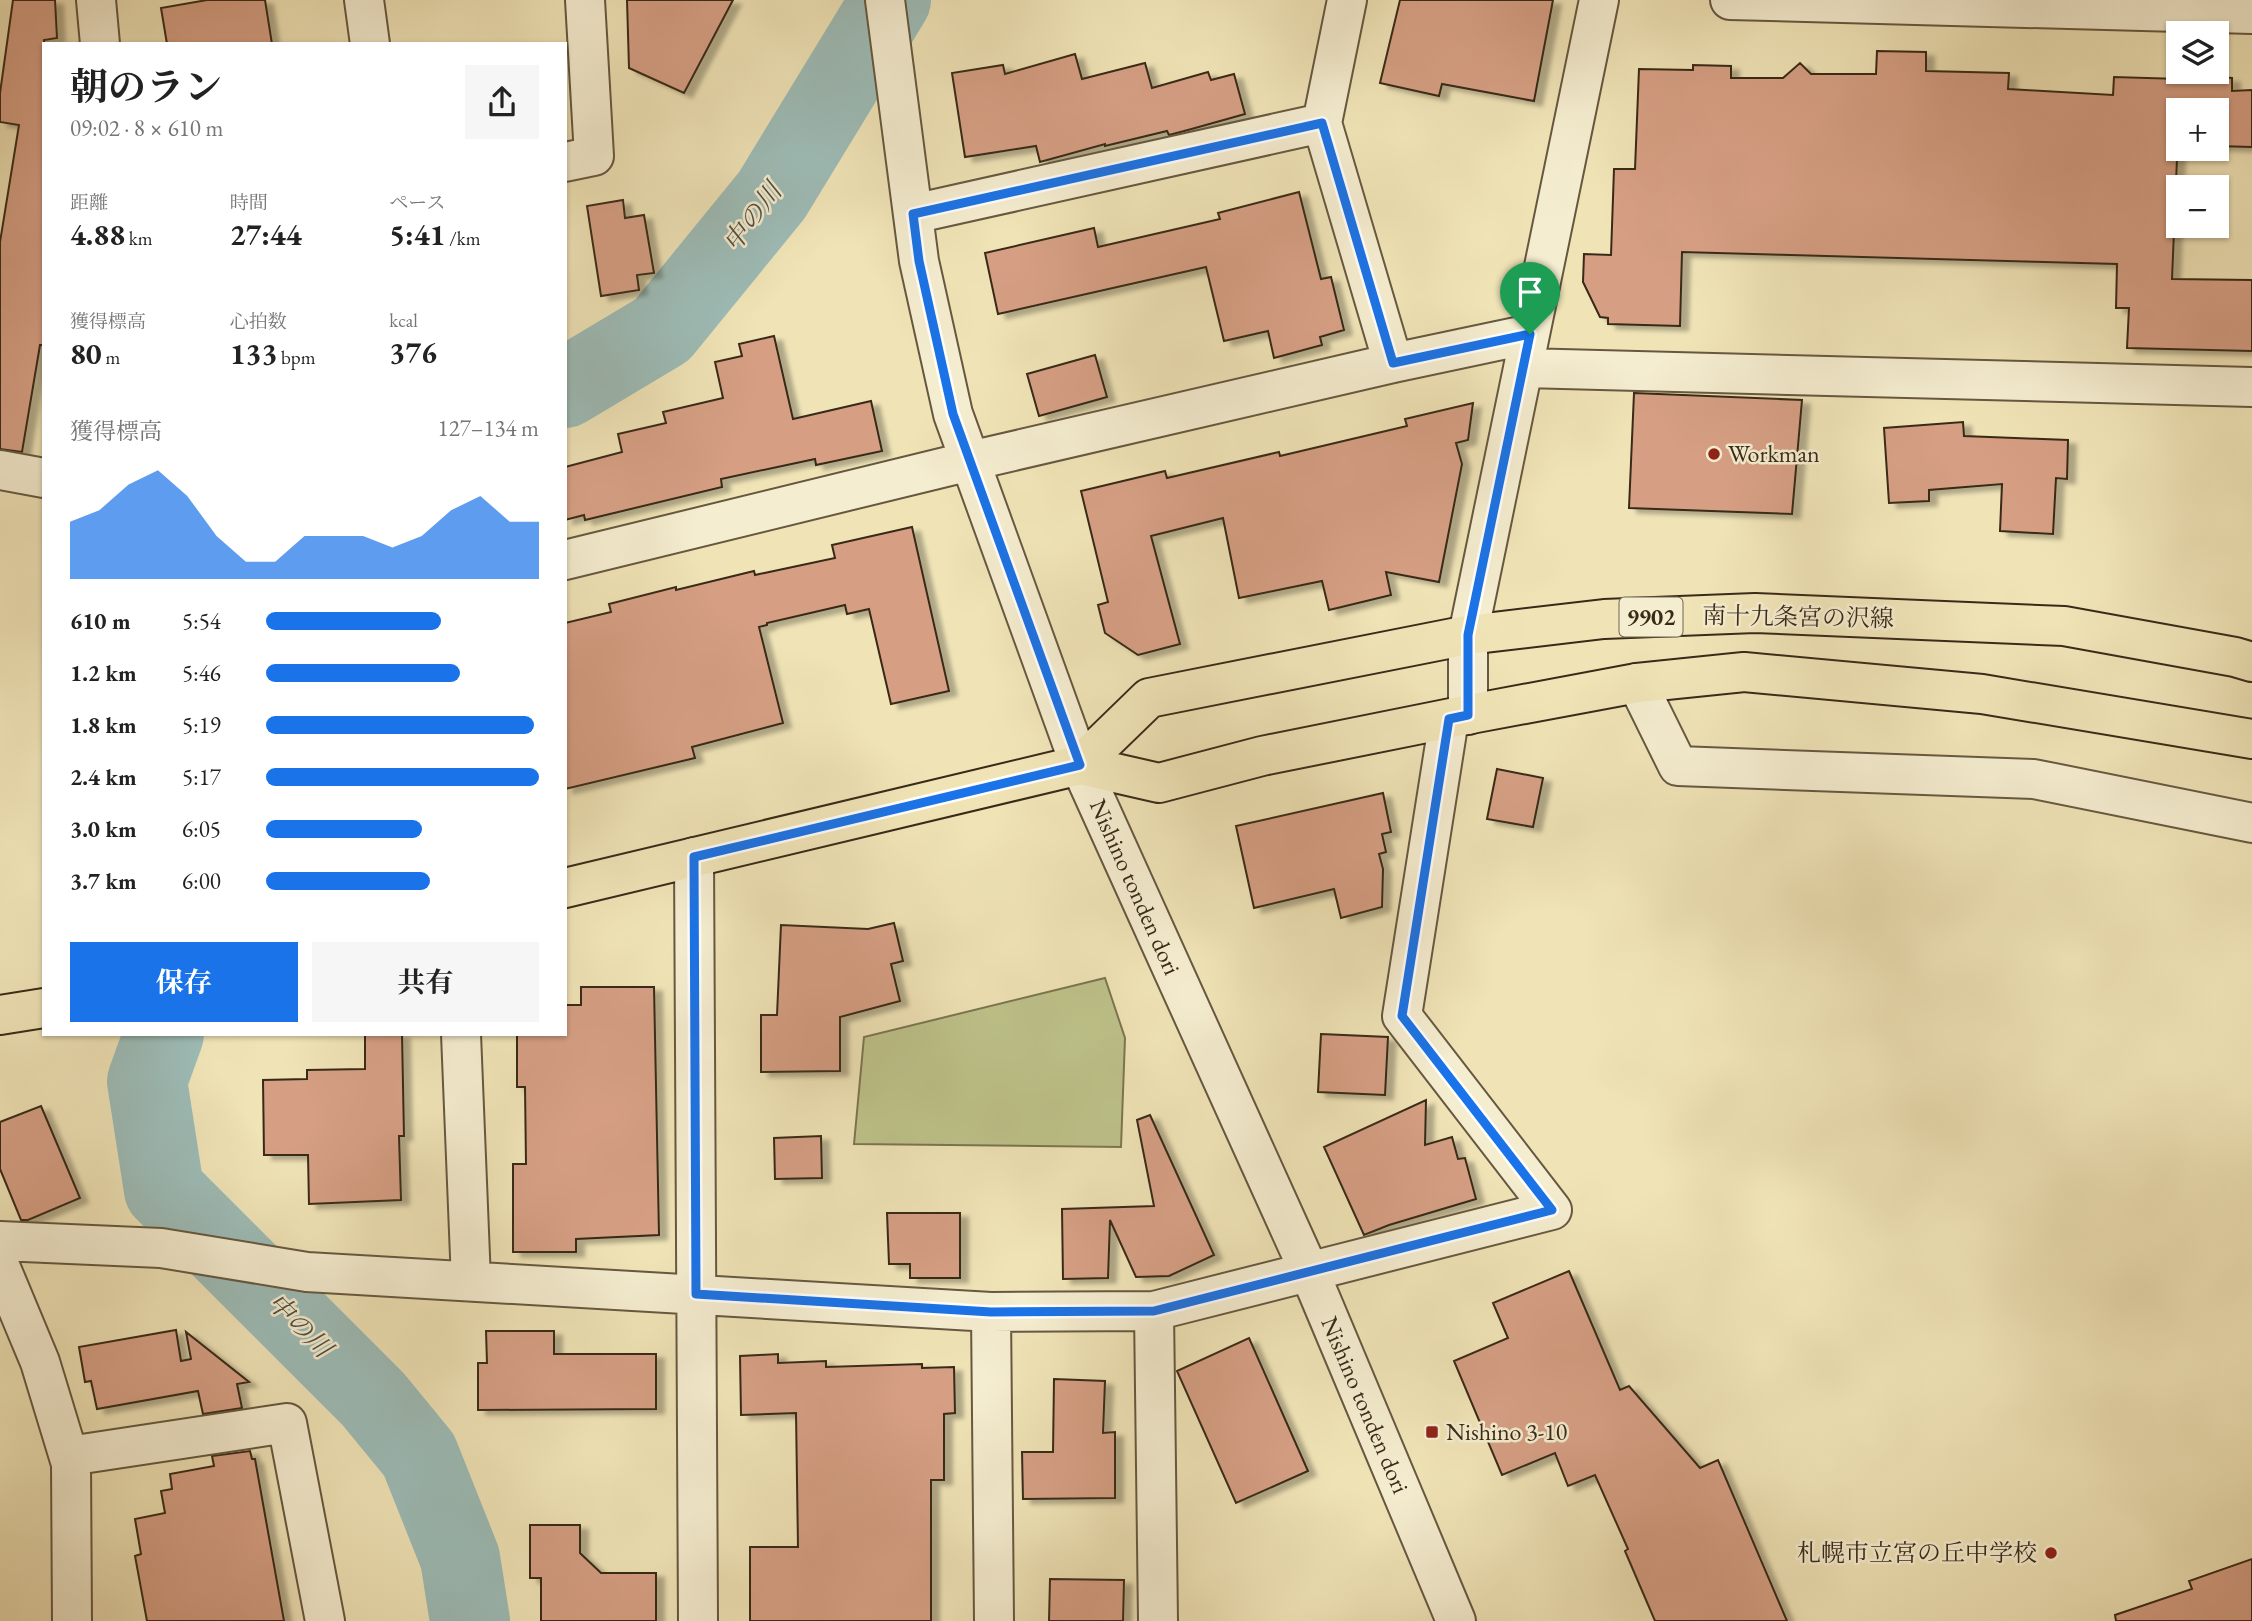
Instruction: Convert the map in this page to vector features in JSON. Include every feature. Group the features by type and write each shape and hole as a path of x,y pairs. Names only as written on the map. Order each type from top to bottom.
{"main road":[{"name":"南十九条宮の沢線","path":"1080,765 1149,698 1468,635 1605,618 1755,613 1901,617 2064,626 2252,662"},
{"path":"567,888 1080,765 1159,783 1262,756 1637,683 1744,673 1982,694 2252,739"},
{"path":"0,1015 42,1008"}],"street":[{"path":"96,0 100,42"},
{"path":"364,0 370,42"},
{"path":"567,162 594,156 585,0"},
{"name":"Nishino tonden dori","path":"885,0 919,261 950,402 970,461 1080,765 1309,1271 1456,1621"},
{"path":"1347,0 1322,123 1393,363"},
{"path":"0,1241 161,1248 307,1272 991,1312 1154,1311 1552,1210 1402,1016 1458,717 1468,635 1599,0"},
{"path":"1730,0 2252,14"},
{"path":"913,214 1322,123"},
{"path":"567,560 970,461 1393,363 1526,351 2252,387"},
{"path":"0,470 42,478"},
{"path":"1637,683 1678,766 2034,779 2252,823"},
{"path":"694,857 698,1621"},
{"path":"461,1036 471,1281"},
{"path":"0,1266 40,1362 71,1464 72,1621"},
{"path":"1154,1311 1158,1621"},
{"path":"991,1312 994,1621"},
{"path":"69,1456 287,1423 325,1621"}],"green space":[{"path":"1105,978 1125,1038 1121,1147 854,1144 864,1037"}],"building":[{"path":"13,0 55,0 57,38 42,42 42,345 22,452 0,449 0,242 19,125 0,122 0,93"},
{"path":"207,0 265,0 272,42 167,42 161,8"},
{"path":"627,0 733,0 684,93 629,68"},
{"path":"1400,0 1553,0 1534,101 1442,84 1439,96 1380,83"},
{"path":"1877,51 1926,52 1926,71 2009,73 2008,89 2113,95 2114,77 2166,79 2166,84 2229,84 2229,78 2232,78 2232,91 2252,90 2252,147 2229,146 2229,98 2166,98 2166,161 2177,161 2176,175 2166,175 2166,238 2174,238 2172,279 2252,280 2252,351 2127,348 2129,308 2116,308 2117,264 1682,252 1680,326 1608,324 1608,318 1600,317 1583,282 1584,254 1611,255 1614,169 1635,169 1639,69 1693,70 1693,65 1731,66 1731,78 1783,78 1800,63 1811,74 1876,74"},
{"path":"1075,54 1082,79 1145,63 1152,88 1208,72 1211,80 1234,74 1245,114 1169,135 1167,131 1040,162 1036,146 965,157 952,73 1003,65 1005,74"},
{"path":"1299,192 1321,279 1331,277 1344,330 1320,337 1322,345 1274,358 1268,331 1224,341 1206,267 998,314 985,253 1094,228 1098,247 1220,219 1218,213"},
{"path":"623,200 625,218 644,215 654,273 637,275 639,290 601,296 587,206"},
{"path":"774,336 793,419 871,401 882,451 816,465 815,459 721,479 722,487 585,520 584,515 567,519 567,466 622,452 618,434 666,423 663,412 723,398 715,362 742,356 739,344"},
{"path":"1095,355 1107,397 1039,416 1027,374"},
{"name":"Workman","path":"1634,393 1802,400 1792,514 1629,508"},
{"path":"1473,403 1468,440 1456,443 1462,464 1439,582 1386,572 1391,595 1329,610 1322,581 1239,598 1223,518 1151,536 1180,644 1138,655 1105,633 1098,605 1108,602 1081,491 1165,471 1167,478 1279,452 1280,456 1407,426 1405,419"},
{"path":"1963,422 1964,436 2068,440 2067,479 2056,478 2053,534 2000,531 2002,484 1929,490 1929,501 1889,503 1884,428"},
{"path":"912,527 949,691 891,704 869,609 847,614 845,605 767,623 759,627 783,723 692,747 695,758 567,789 567,623 611,612 609,604 676,587 676,590 754,571 755,575 835,558 832,545"},
{"path":"1497,769 1543,778 1533,827 1487,819"},
{"path":"1383,793 1391,832 1382,834 1386,852 1379,854 1383,869 1382,907 1341,918 1334,889 1254,908 1236,826"},
{"path":"894,923 903,961 891,964 900,1001 840,1017 840,1071 761,1072 761,1015 777,1015 781,925 868,929"},
{"path":"581,987 654,987 659,1235 576,1239 576,1252 513,1252 513,1164 526,1164 525,1087 517,1087 517,1036 567,1036 567,1005 581,1005"},
{"path":"1321,1034 1388,1037 1385,1095 1318,1092"},
{"path":"365,1036 402,1036 404,1136 399,1136 401,1200 309,1204 308,1155 264,1155 263,1080 307,1079 307,1070 365,1069"},
{"path":"1426,1100 1425,1145 1452,1137 1458,1159 1465,1158 1476,1199 1364,1235 1324,1147"},
{"path":"41,1106 80,1198 28,1220 21,1220 0,1169 0,1122"},
{"path":"1150,1115 1214,1255 1169,1276 1136,1277 1110,1220 1108,1278 1063,1279 1062,1209 1154,1206 1137,1120"},
{"path":"821,1136 822,1178 775,1179 774,1138"},
{"path":"887,1213 960,1213 960,1278 910,1278 910,1264 889,1264"},
{"path":"1569,1271 1620,1390 1629,1386 1700,1468 1718,1460 1787,1621 1655,1621 1625,1551 1628,1549 1595,1475 1568,1486 1555,1453 1502,1475 1454,1361 1508,1338 1493,1303"},
{"path":"176,1330 181,1361 191,1359 186,1332 249,1382 237,1384 242,1408 203,1414 198,1391 97,1409 91,1381 85,1382 79,1347"},
{"path":"486,1331 554,1331 554,1354 656,1354 656,1409 478,1410 478,1363 487,1363"},
{"path":"1249,1338 1308,1471 1236,1503 1177,1371"},
{"path":"778,1354 778,1363 826,1361 826,1367 922,1364 922,1368 954,1367 955,1413 944,1414 944,1480 931,1480 931,1621 750,1621 750,1547 798,1547 796,1413 741,1415 740,1356"},
{"path":"1054,1379 1105,1381 1103,1433 1115,1432 1115,1498 1023,1499 1022,1452 1053,1452"},
{"path":"250,1451 252,1459 255,1459 284,1621 147,1621 135,1556 141,1554 135,1519 165,1513 161,1491 172,1489 170,1474 214,1466 212,1456"},
{"path":"530,1525 580,1525 580,1553 601,1573 656,1573 656,1621 541,1621 541,1578 530,1578"},
{"path":"2252,1559 2252,1621 2116,1621 2115,1615 2192,1589 2189,1581"},
{"path":"1050,1579 1124,1580 1123,1621 1049,1621"}],"waterway":[{"name":"中の川","path":"567,387 662,330 772,195 891,0"},
{"name":"中の川","path":"163,1036 147,1081 164,1190 373,1399 419,1455 460,1558 470,1621"}],"place":[{"name":"Workman","path":"1714,454"},
{"name":"Nishino 3-10","path":"1432,1432"},
{"name":"札幌市立宮の丘中学校","path":"2051,1553"}],"route":[{"path":"1322,123 1393,363 1530,334 1468,635 1468,715 1449,719 1402,1016 1552,1210 1154,1311 991,1312 696,1294 694,857 1080,765 953,414 919,261 913,214 1322,123"}]}
